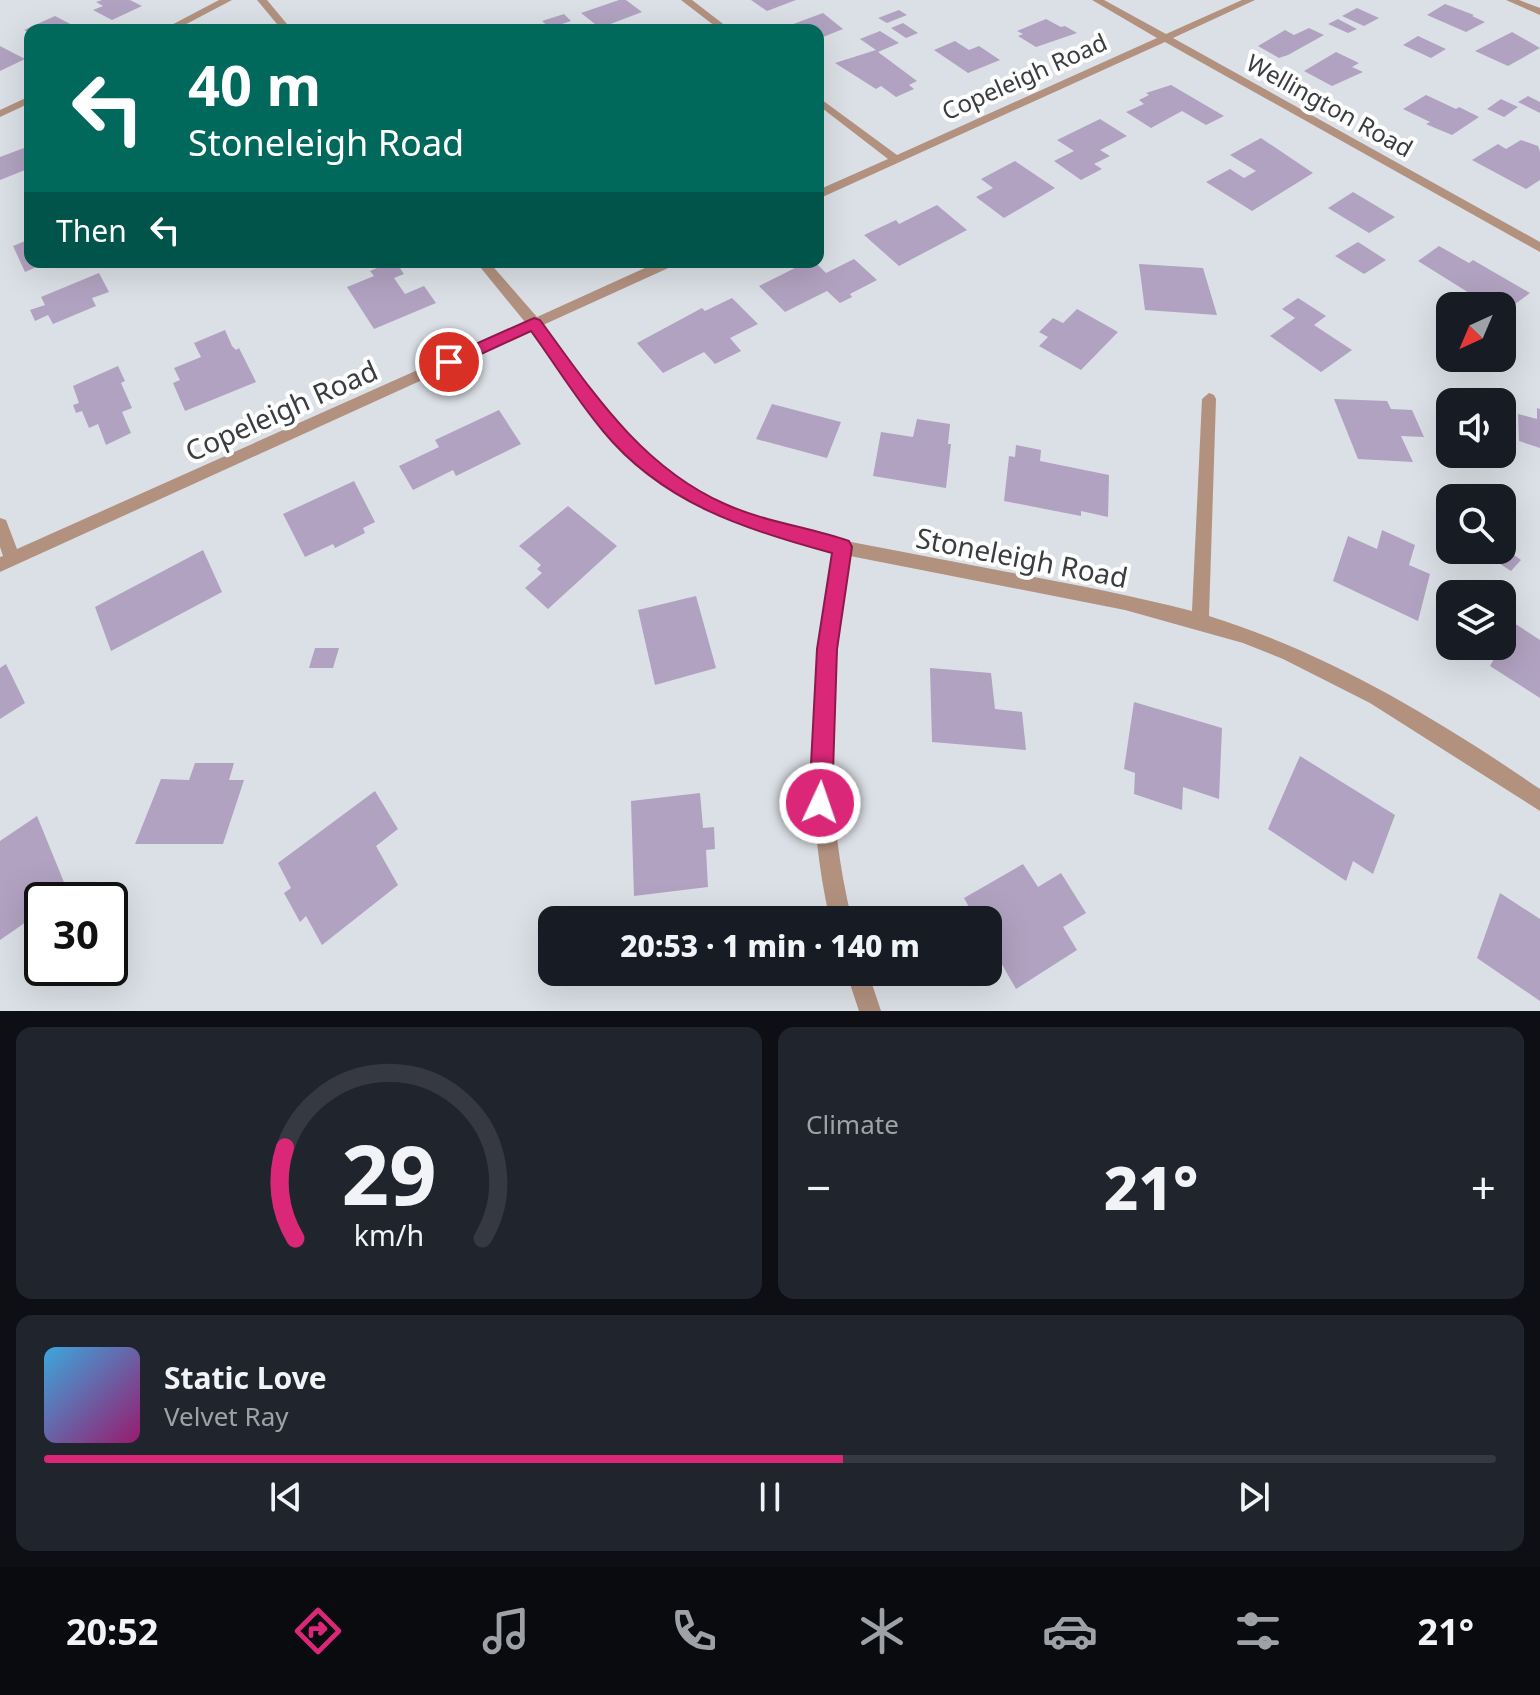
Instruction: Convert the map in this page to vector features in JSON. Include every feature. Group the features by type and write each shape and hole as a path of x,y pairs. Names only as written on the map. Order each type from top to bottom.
{"street":[{"path":"179,24 227,0"},
{"path":"262,0 282,24"},
{"path":"686,0 718,24"},
{"name":"Wellington Road","path":"1097,0 1540,248"},
{"name":"Copeleigh Road","path":"824,192 1250,0"},
{"path":"1511,0 1540,12"},
{"path":"0,114 24,102"},
{"path":"824,105 897,160"},
{"name":"Stoneleigh Road","path":"487,268 534,324 610,427 637,455 672,482 717,509 764,527 843,547 1200,621 1296,657 1354,684 1451,739 1540,801"},
{"name":"Copeleigh Road","path":"6,562 657,268"},
{"path":"1200,621 1209,399"},
{"path":"0,525 6,562"},
{"path":"837,906 820,803 827,649 843,547"},
{"path":"862,986 870,1011"}],"building":[{"path":"130,0 142,6 112,20 93,10 103,6 96,2"},
{"path":"619,0 626,0 642,12 610,24 595,24 581,13"},
{"path":"751,0 796,0 767,11"},
{"path":"1445,4 1485,22 1466,32 1427,15"},
{"path":"1357,8 1379,18 1364,26 1342,16"},
{"path":"899,10 907,15 887,23 878,18"},
{"path":"823,13 843,29 824,37 824,24 793,24"},
{"path":"564,14 571,21 545,24 542,21"},
{"path":"55,16 70,24 37,24"},
{"path":"1046,19 1077,33 1036,47 1018,36 1023,34 1017,31"},
{"path":"1338,19 1357,29 1348,33 1328,24"},
{"path":"903,23 918,33 906,38 891,28"},
{"path":"1309,28 1324,35 1288,55 1279,58 1258,46 1285,30 1294,35"},
{"path":"880,31 899,43 878,52 917,81 909,85 914,89 896,97 881,86 876,89 835,63 876,50 860,39"},
{"path":"1512,32 1540,48 1508,66 1475,51"},
{"path":"1418,36 1446,49 1431,58 1403,45"},
{"path":"955,41 969,50 979,46 1000,60 968,73 934,50"},
{"path":"0,46 24,58 24,59 0,71"},
{"path":"1336,52 1359,63 1352,67 1363,72 1332,86 1304,71"},
{"path":"1171,85 1224,116 1206,125 1182,111 1151,128 1126,112 1144,104 1139,100 1149,95 1146,93"},
{"path":"1426,95 1479,117 1452,135 1435,128 1426,124 1430,122 1403,109"},
{"path":"1528,96 1540,102 1540,113 1518,102"},
{"path":"1501,99 1518,107 1504,117 1487,109"},
{"path":"1100,119 1127,136 1100,150 1110,156 1094,164 1102,169 1081,180 1054,161 1074,151 1057,140"},
{"path":"1261,138 1313,173 1252,211 1206,182 1230,169 1244,178 1256,171 1230,155"},
{"path":"1521,140 1538,146 1540,152 1540,180 1526,189 1472,160 1498,144 1506,149"},
{"path":"24,148 24,170 0,180 0,157"},
{"path":"1015,161 1055,188 1004,218 976,197 993,188 981,179"},
{"path":"1353,192 1395,217 1369,233 1328,208"},
{"path":"937,205 967,230 899,266 864,235 896,220 899,224"},
{"path":"24,241 24,268 34,268 25,272 13,246"},
{"path":"1358,242 1386,260 1364,274 1335,256"},
{"path":"1439,246 1469,263 1473,260 1530,293 1516,303 1516,292 1468,292 1418,261"},
{"path":"854,259 877,280 840,303 827,291 785,312 759,286 795,268 821,268 826,273"},
{"path":"1139,264 1203,268 1217,315 1145,310"},
{"path":"400,268 404,274 394,278 405,294 424,286 436,303 374,329 347,287 374,276 370,271"},
{"path":"99,273 109,292 92,298 96,306 53,324 48,315 35,321 30,310 45,305 41,297"},
{"path":"732,298 758,324 730,338 741,351 715,364 704,352 663,373 637,343 702,308 705,311"},
{"path":"1298,298 1326,316 1314,325 1352,350 1321,372 1270,336 1295,318 1282,309"},
{"path":"1077,309 1118,332 1081,370 1039,346 1048,337 1039,332 1053,318 1063,323"},
{"path":"225,330 232,346 236,350 239,348 256,382 185,411 173,383 180,380 174,368 201,357 194,343"},
{"path":"118,366 125,381 121,383 132,408 122,412 131,433 106,445 98,424 89,428 82,411 76,413 73,405 79,403 73,386"},
{"path":"1334,399 1387,401 1391,409 1412,410 1424,437 1401,436 1413,462 1358,459"},
{"path":"772,404 841,422 827,458 756,439"},
{"path":"1537,408 1540,409 1540,448 1519,441 1518,414 1537,419"},
{"path":"499,410 521,444 456,476 453,470 413,490 399,466 439,447 435,440"},
{"path":"917,419 950,424 946,488 873,476 881,432 913,437"},
{"path":"1016,445 1041,450 1040,461 1109,475 1108,517 1081,511 1081,516 1004,501 1009,456 1015,457"},
{"path":"354,481 375,522 363,528 365,533 335,548 333,544 305,557 283,514"},
{"path":"568,506 617,546 548,609 525,588 542,573 537,569 541,565 519,546"},
{"path":"1382,530 1415,545 1409,565 1430,574 1418,621 1333,581 1348,536 1377,549"},
{"path":"203,550 222,592 111,651 95,607"},
{"path":"1516,556 1521,560 1511,571 1500,564 1516,564"},
{"path":"696,596 716,668 655,685 638,610"},
{"path":"1516,624 1540,640 1540,698 1490,666 1493,660 1516,660"},
{"path":"315,648 339,648 333,668 309,668"},
{"path":"6,664 25,703 0,719 0,668"},
{"path":"930,668 991,673 995,709 1022,712 1026,750 932,742"},
{"path":"1134,702 1222,728 1219,799 1183,787 1182,810 1134,794 1135,773 1124,769"},
{"path":"1300,756 1395,815 1373,874 1353,861 1346,881 1268,829"},
{"path":"195,763 234,763 229,780 244,780 223,844 135,844 161,779 189,780"},
{"path":"375,791 398,829 376,846 398,885 322,945 306,916 300,922 284,893 291,888 278,863"},
{"path":"700,793 703,828 714,827 715,849 706,850 708,887 634,896 631,801"},
{"path":"37,816 64,882 24,882 24,923 0,940 0,841"},
{"path":"1023,864 1038,887 1061,873 1086,913 1063,927 1077,950 1016,989 1002,964 1002,906 968,906 964,898"},
{"path":"1500,893 1540,919 1540,1001 1477,958"}],"route":[{"path":"449,362 534,324 610,427 637,455 672,482 717,509 764,527 843,547 827,649 820,803"}]}
